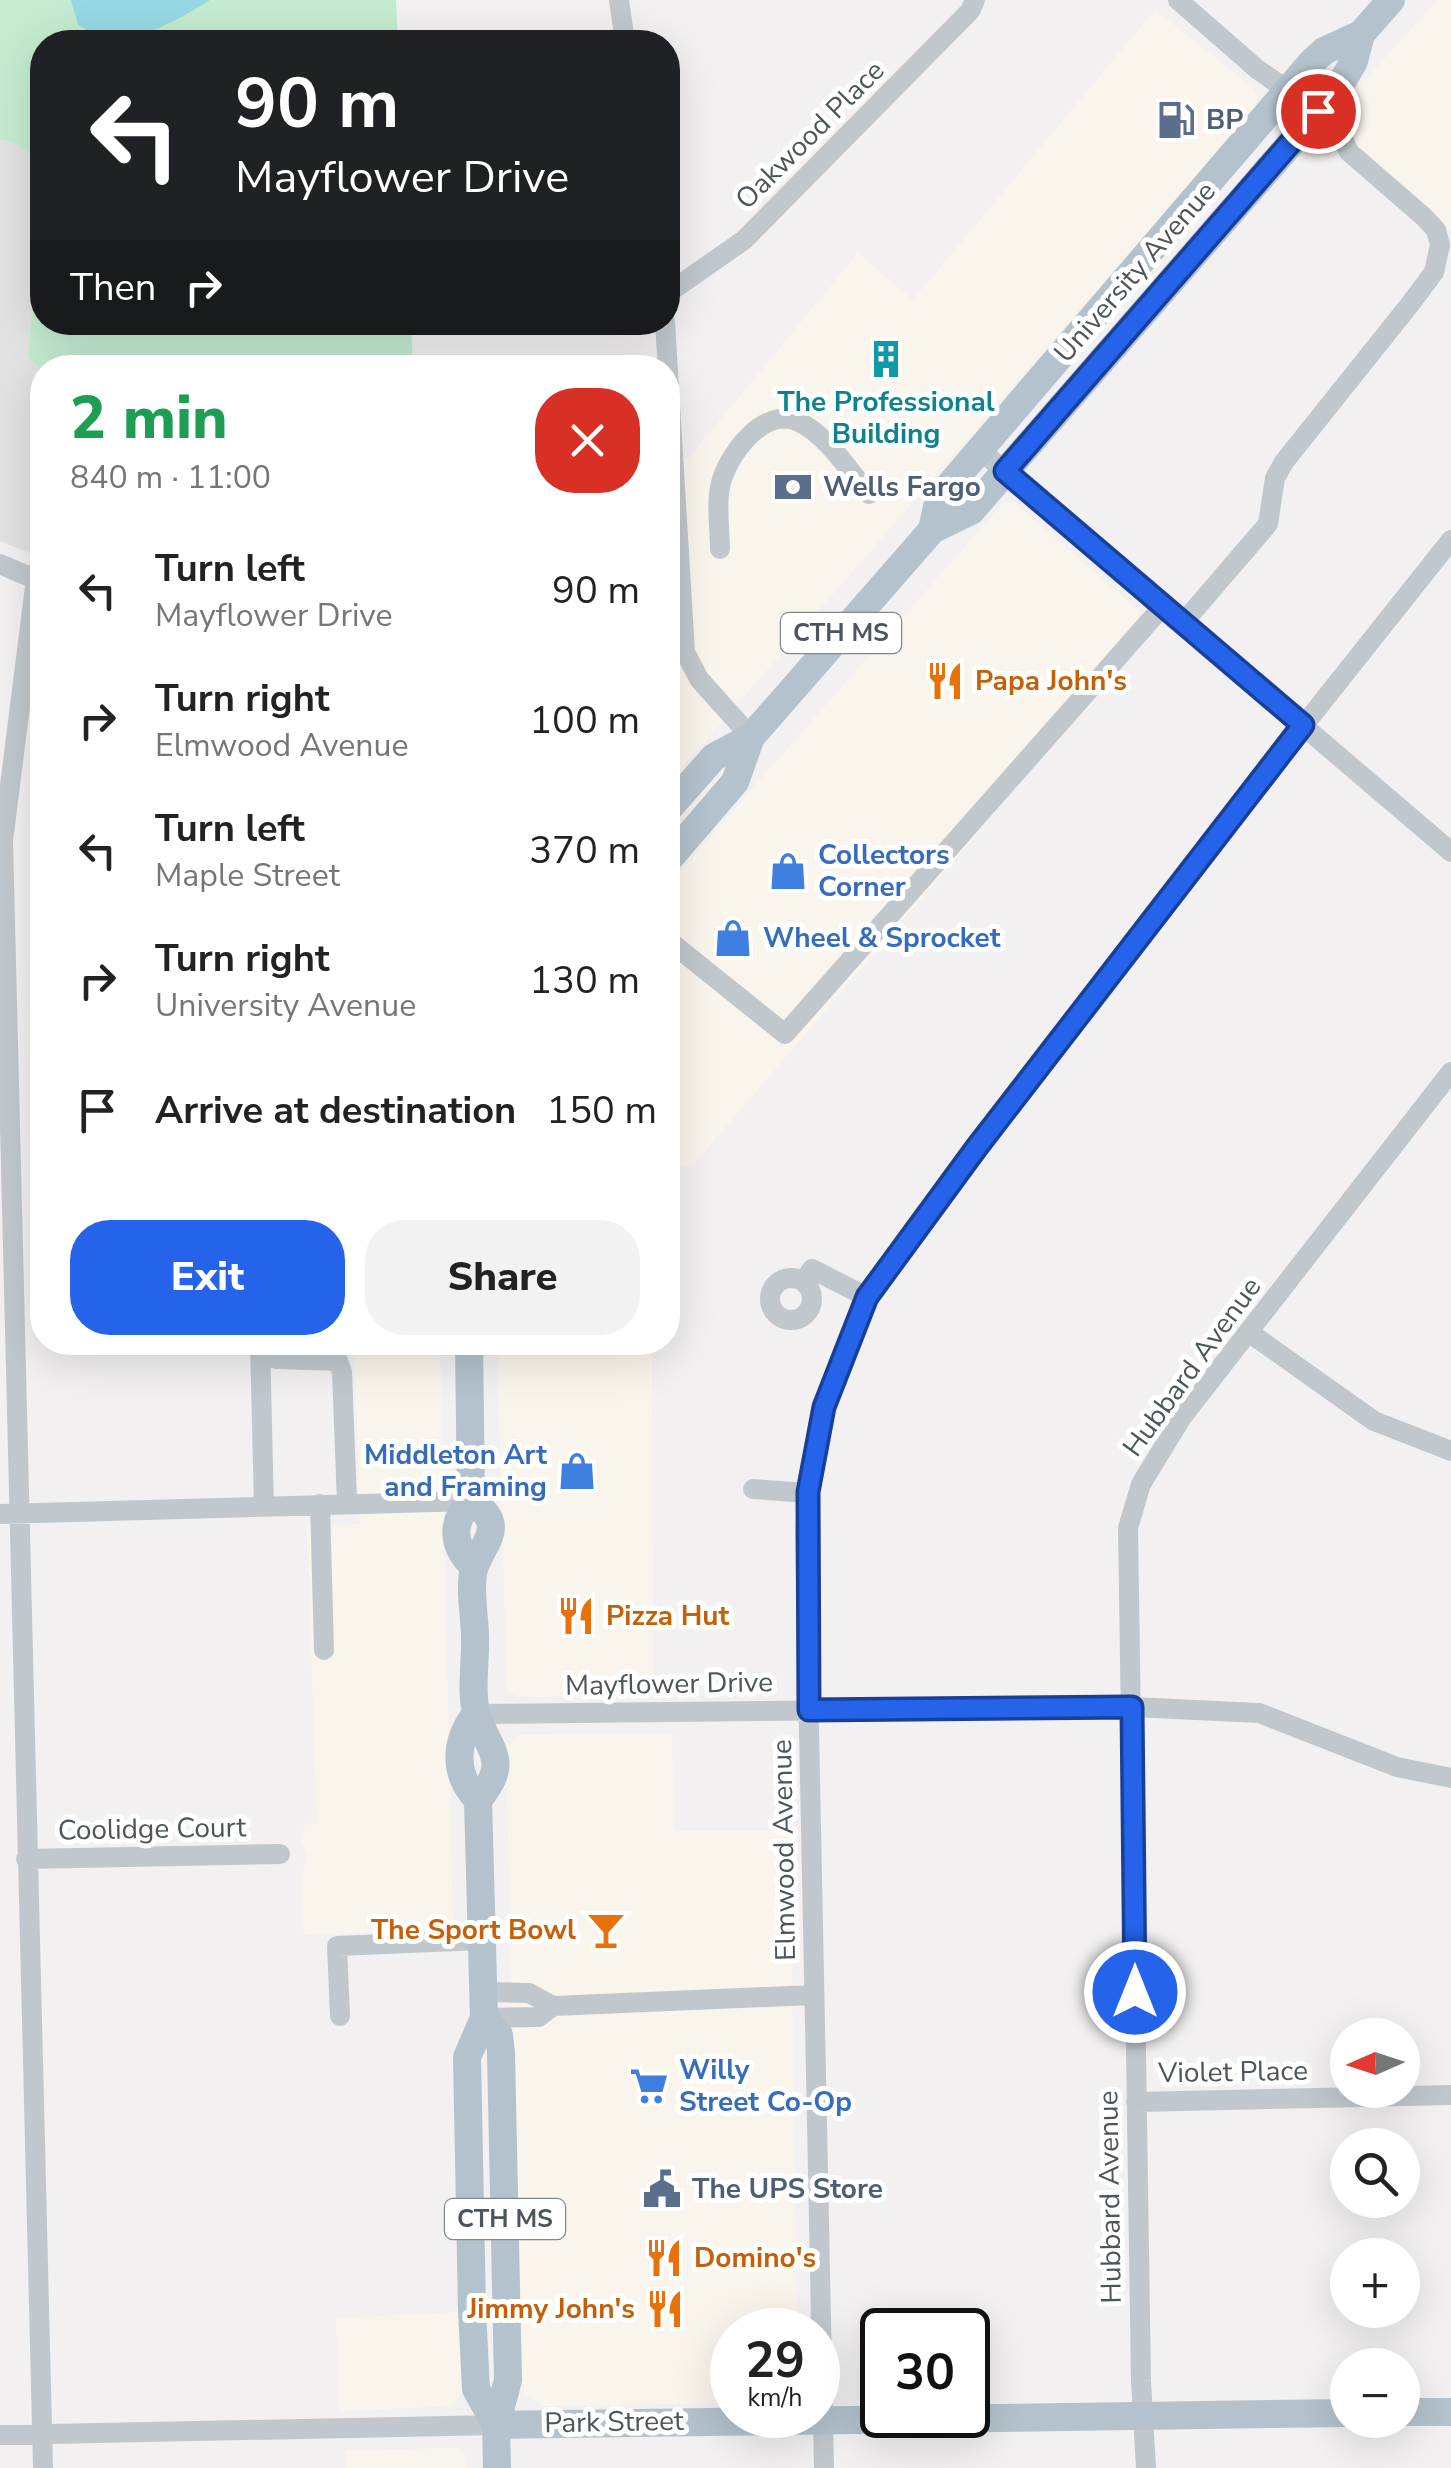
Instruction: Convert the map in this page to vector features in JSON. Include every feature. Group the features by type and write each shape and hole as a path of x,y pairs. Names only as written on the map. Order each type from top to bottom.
{"main road":[{"name":"University Avenue","path":"680,795 714,757 751,736 932,530 967,514 1318,111 1349,71 1361,34 1391,0"},
{"name":"University Avenue","path":"932,530 942,496 1288,91 1324,51 1361,34"},
{"name":"University Avenue","path":"680,846 734,782 751,736"},
{"name":"CTH MS","path":"469,1355 471,1500 485,1511 489,1522 489,1545 474,1567 476,1714 492,1741 495,1761 490,1782 478,1800 484,2005 467,2050 472,2310 476,2389 496,2425 498,2468"},
{"path":"1420,2412 1451,2412"},
{"name":"Park Street","path":"840,2418 1330,2413"},
{"name":"Park Street","path":"496,2425 710,2420"}],"street":[{"path":"619,0 623,30"},
{"name":"Oakwood Place","path":"680,284 744,240 970,11 975,0"},
{"path":"1178,0 1288,91 1336,124 1349,152 1436,230 1438,259 1411,303 1284,462 1275,478 1268,524 1183,623"},
{"path":"720,549 720,488 729,462 758,427 776,418 796,420 811,429 869,494"},
{"path":"980,450 1451,852"},
{"name":"Elmwood Avenue","path":"818,2308 808,1492 824,1407 867,1297 1013,1100 1451,540"},
{"path":"0,564 30,577"},
{"path":"680,950 785,1034 1164,606"},
{"path":"680,642 699,679 751,736"},
{"path":"30,648 1,841 9,1514 26,1860 44,2468"},
{"name":"Hubbard Avenue","path":"1146,2468 1128,1528 1134,1503 1182,1418 1451,1072"},
{"path":"803,1282 812,1269 867,1297"},
{"path":"1250,1333 1374,1421 1451,1451"},
{"path":"260,1355 264,1506"},
{"path":"276,1359 338,1361 342,1372 347,1504"},
{"path":"753,1489 808,1492"},
{"path":"9,1514 471,1500"},
{"path":"320,1504 324,1650"},
{"name":"Mayflower Drive","path":"476,1714 1132,1707 1260,1714 1397,1768 1451,1778"},
{"name":"Coolidge Court","path":"26,1860 280,1854"},
{"path":"340,2016 337,1946 482,1940"},
{"path":"484,2005 539,2017 553,2006 813,1995"},
{"name":"Violet Place","path":"1136,2102 1451,2095"},
{"name":"Park Street","path":"0,2435 496,2425"},
{"name":"Elmwood Avenue","path":"822,2438 824,2468"}],"shaded area":[{"path":"1437,0 1451,0 1451,230 1328,122"},
{"path":"1155,10 1253,88 1258,97 1256,107 680,770 680,458 689,458 858,253 913,300"},
{"path":"0,140 14,143 30,154 30,335 42,335 42,355 30,355 30,553 0,541"},
{"path":"1004,502 1015,503 1140,612 1032,769 693,1165 680,1165 680,871"},
{"path":"354,1355 440,1355 453,1930 304,1935 301,1877 308,1857 300,1837 306,1824 317,1823 307,1526 360,1524"},
{"path":"497,1355 652,1355 653,1696 518,1697 507,1690"},
{"path":"672,1734 674,1831 790,1831 797,2308 710,2308 710,2403 544,2406 525,2394 520,2376 506,1746 518,1735"},
{"path":"461,2312 462,2392 453,2406 339,2411 336,2318"},
{"path":"459,2448 465,2453 467,2468 347,2468 346,2450"}],"green space":[{"path":"0,0 396,0 397,30 30,30 30,154 14,143 0,140"},
{"path":"30,334 412,335 412,355 30,355"}],"water":[{"path":"71,0 210,0 152,30 89,30 78,25"}],"place":[{"name":"BP","path":"1176,120"},
{"name":"The Professional Building","path":"886,359"},
{"name":"Wells Fargo","path":"793,487"},
{"name":"Papa John's","path":"945,681"},
{"name":"Collectors Corner","path":"788,871"},
{"name":"Wheel & Sprocket","path":"733,938"},
{"name":"Middleton Art and Framing","path":"577,1471"},
{"name":"Pizza Hut","path":"576,1616"},
{"name":"The Sport Bowl","path":"606,1930"},
{"name":"Willy Street Co-Op","path":"649,2086"},
{"name":"The UPS Store","path":"662,2189"},
{"name":"Domino's","path":"664,2258"},
{"name":"Jimmy John's","path":"665,2309"}],"route":[{"path":"1135,1992 1132,1707 809,1710 805,1532 808,1492 824,1407 867,1297 977,1147 1303,725 1005,471 1318,111"}]}
